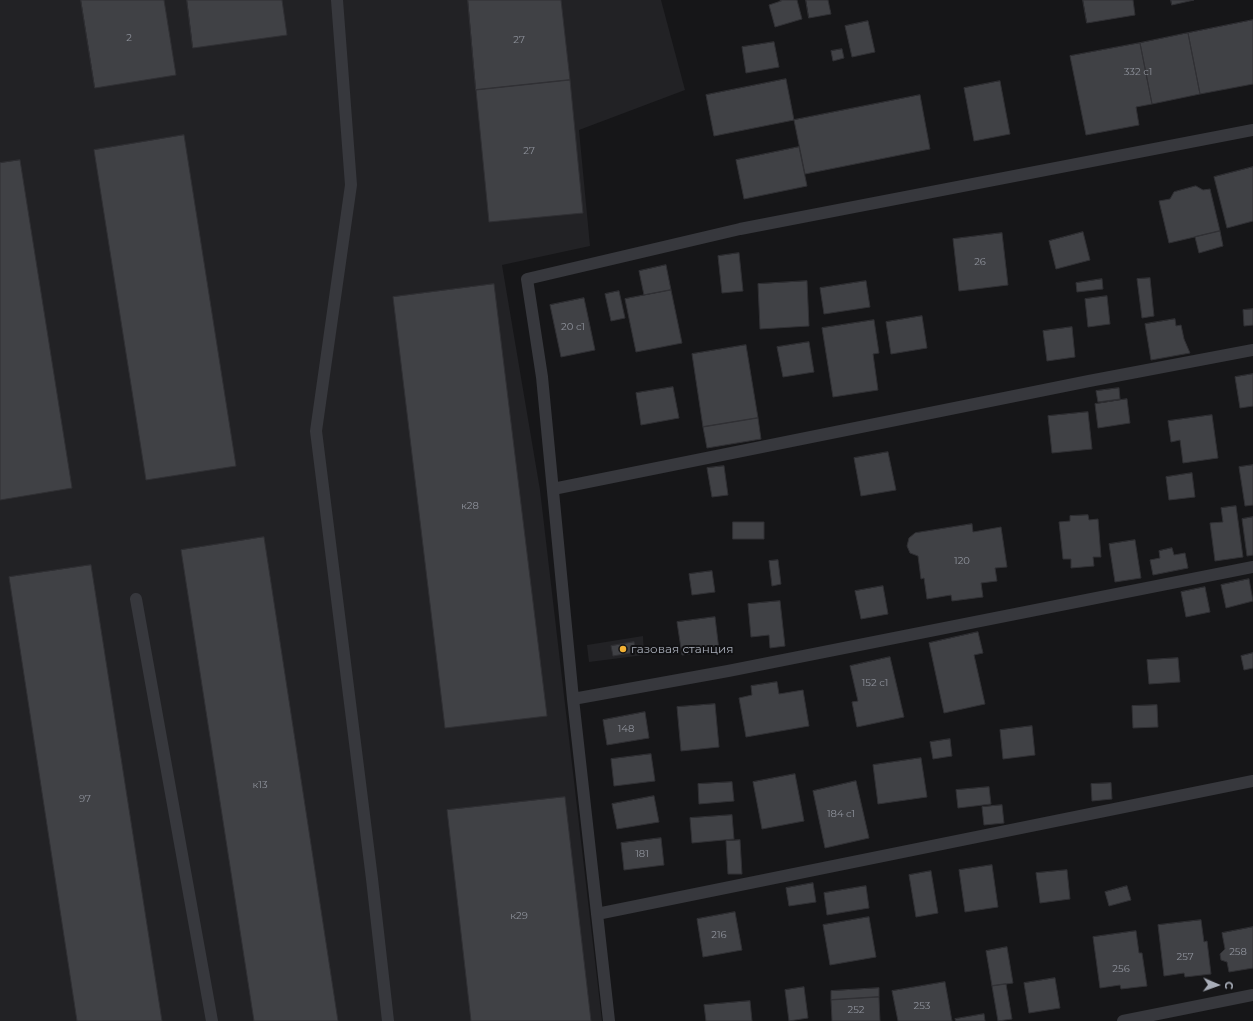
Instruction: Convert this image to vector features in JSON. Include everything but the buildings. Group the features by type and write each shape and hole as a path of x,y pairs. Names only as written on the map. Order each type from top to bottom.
{"lane":[{"path":"337,0 351,185 316,431 372,879 388,1021"},
{"path":"610,1021 573,699 554,489 542,377 527,279 740,229 1253,130"},
{"path":"554,489 1253,350"},
{"path":"573,699 728,671 1253,567"},
{"path":"136,599 212,1021"},
{"path":"597,914 1253,781"},
{"path":"1123,1021 1253,995"}],"shaded area":[{"path":"0,0 661,0 685,90 579,130 590,246 502,265 540,490 602,1021 0,1021"},
{"path":"643,636 644,655 589,662 587,645"}],"place":[{"name":"газовая станция","path":"623,649"}]}
